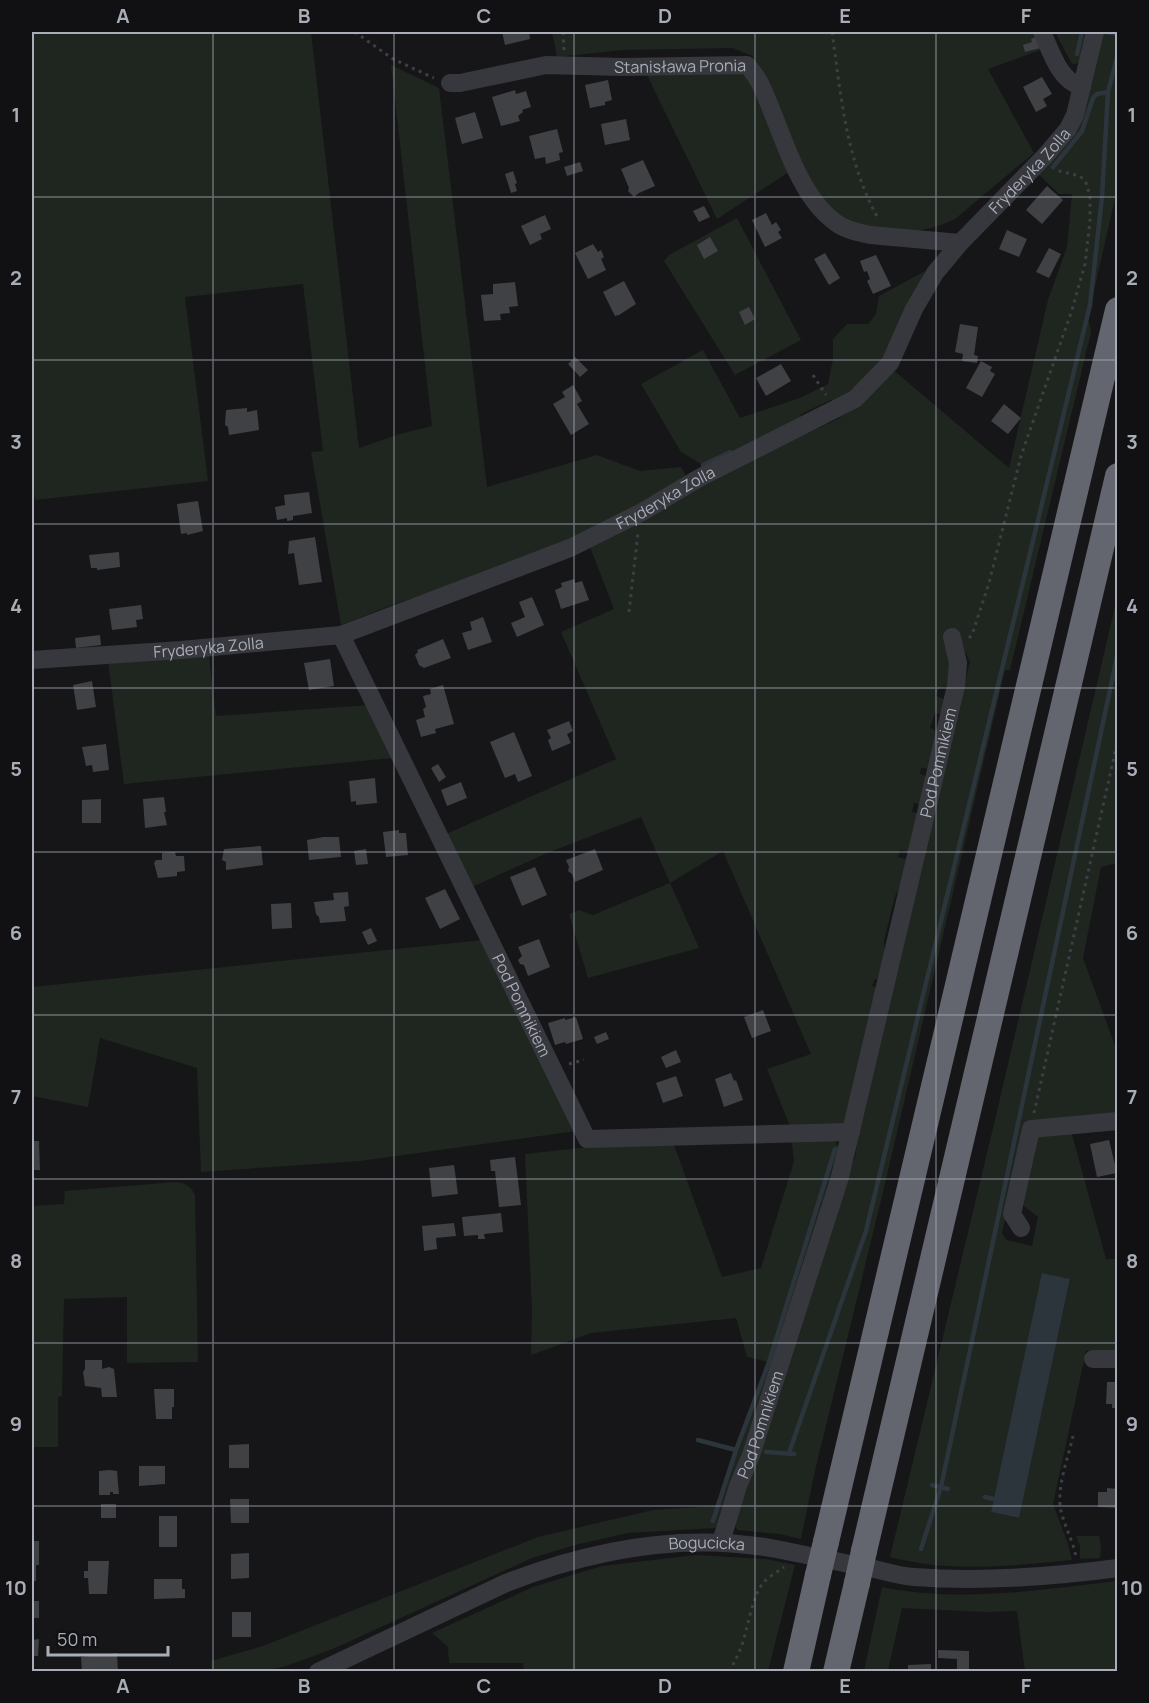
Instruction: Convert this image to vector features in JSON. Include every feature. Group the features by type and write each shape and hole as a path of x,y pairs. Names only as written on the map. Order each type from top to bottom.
{"highway":[{"path":"796,1671 1118,310"},
{"path":"836,1671 1118,476"}],"street":[{"path":"1042,32 1066,78 1082,87"},
{"name":"Fryderyka Zolla","path":"32,660 181,650 341,635 570,548 642,512 699,478 855,399 890,363 923,292 935,273 960,243 1040,162 1068,129 1075,115 1095,32"},
{"name":"Stanisława Pronia","path":"450,82 460,83 546,65 622,67 747,65 759,80 801,179 826,215 844,228 855,232 960,243"},
{"name":"Pod Pomnikiem","path":"341,635 587,1139 851,1132"},
{"name":"Pod Pomnikiem","path":"721,1542 836,1188 851,1132 956,686 958,663 953,642"},
{"path":"1021,1228 1012,1214 1031,1129 1118,1121"},
{"path":"1093,1359 1118,1359"},
{"name":"Bogucicka","path":"318,1671 506,1583 537,1571 594,1555 642,1546 678,1542 721,1542 777,1549 912,1577 1006,1579 1118,1568"}],"path":[{"path":"356,32 393,59 427,76 450,82"},
{"path":"832,32 843,118 868,196 888,237"},
{"path":"953,642 972,635 989,583 1021,456 1072,310 1085,264 1090,221 1090,196 1086,183 1080,176 1055,170 1040,162"},
{"path":"813,375 828,398"},
{"path":"629,612 639,529 638,520 642,512"},
{"path":"1031,1129 1118,739"},
{"path":"1073,1436 1060,1494 1060,1508 1074,1544 1079,1573"},
{"path":"730,1671 740,1653 751,1612 764,1582 785,1566 787,1561"}],"shaded area":[{"path":"32,32 311,32 359,448 432,426 391,65 439,88 487,487 597,455 640,471 681,467 687,478 713,476 838,419 864,401 892,369 1009,468 1048,300 1067,247 1072,194 1059,194 1038,174 1078,129 1102,32 1117,32 1117,190 1088,317 1091,332 1010,670 1005,670 883,1192 814,1475 801,1539 779,1534 737,1530 735,1524 768,1417 855,1157 862,1114 949,740 970,662 963,647 951,686 939,688 936,696 947,700 944,715 935,713 930,728 942,733 932,769 921,768 920,774 929,777 923,805 914,803 912,812 921,814 911,852 900,850 898,857 910,860 905,878 895,896 884,941 886,963 882,980 875,979 872,986 880,988 843,1125 791,1129 767,1069 811,1054 723,851 670,883 641,817 547,853 470,888 444,835 616,759 561,632 614,609 590,547 490,572 341,625 311,452 323,451 303,284 185,297 208,481 35,500 32,475"},
{"path":"552,32 1038,32 1046,48 988,69 1034,153 955,219 927,229 909,231 855,225 832,209 803,169 779,122 752,56 733,48 622,50 557,57"},
{"path":"1055,32 1088,32 1081,63 1072,64"},
{"path":"645,71 748,73 789,172 717,219"},
{"path":"737,218 801,340 735,375 664,261 669,255"},
{"path":"925,271 889,351 853,395 838,402 831,400 801,414 800,420 703,465 681,452 641,384 703,350 740,418 800,398 828,384 833,359 833,339 847,324 868,324 876,314 879,296"},
{"path":"1117,598 1117,863 1101,867 1083,958 1117,1051 1117,1118 1027,1123 1002,1233 1006,1240 1032,1246 1038,1217 1020,1203 1035,1132 1071,1131 1106,1259 1118,1259 1117,1351 1086,1351 1053,1504 1072,1560 981,1567 913,1562 890,1557","holes":["1043,1273 1070,1280 1018,1518 991,1512"]},
{"path":"209,656 216,716 370,705 392,758 124,784 108,661"},
{"path":"670,883 699,948 588,978 569,914 579,910 593,915"},
{"path":"483,940 576,1131 360,1161 201,1172 197,1068 100,1038 88,1107 32,1096 32,987"},
{"path":"791,1137 834,1140 841,1151 744,1455 731,1479 716,1528 628,1533 575,1545 532,1558 333,1649 286,1666 266,1671 212,1671 211,1661 263,1646 538,1537 653,1510 715,1506 769,1362 747,1357 736,1318 591,1333 531,1355 532,1311 525,1154 608,1145 674,1145 722,1277 761,1268 794,1161"},
{"path":"176,1182 192,1189 195,1195 198,1362 127,1363 127,1297 64,1299 62,1396 58,1397 58,1447 32,1447 32,1206 64,1204 65,1191"},
{"path":"1042,1273 1070,1279 1019,1518 991,1512"},
{"path":"1076,1536 1099,1536 1100,1558 1080,1559 1080,1546"},
{"path":"696,1555 766,1559 795,1565 768,1671 524,1671 523,1663 449,1663 448,1647 432,1633 533,1587 602,1566"},
{"path":"1117,1581 1117,1671 1025,1671 1017,1611 986,1612 902,1608 888,1671 864,1671 882,1587 911,1592 970,1595"}],"building":[{"path":"502,32 529,32 530,39 505,45"},
{"path":"1036,37 1041,48 1025,52 1023,45 1032,42 1031,39"},
{"path":"1042,77 1052,94 1043,99 1047,106 1036,112 1023,87"},
{"path":"608,80 612,100 605,102 605,105 590,108 585,85"},
{"path":"515,90 516,94 526,91 531,107 522,110 523,112 518,116 520,121 501,126 492,97"},
{"path":"475,112 483,138 462,144 455,118"},
{"path":"626,119 630,140 605,145 601,124"},
{"path":"557,129 563,152 559,153 560,160 546,164 545,157 535,159 529,136"},
{"path":"643,160 655,186 634,197 628,191 629,188 621,169"},
{"path":"580,162 583,171 567,176 564,167"},
{"path":"513,171 517,191 511,193 505,174"},
{"path":"1047,186 1063,200 1042,224 1026,210"},
{"path":"704,206 710,217 699,222 693,211"},
{"path":"766,213 772,225 776,222 781,230 778,232 782,238 765,247 752,220"},
{"path":"545,215 551,229 540,234 542,239 530,245 521,226"},
{"path":"1007,230 1027,239 1019,257 999,249"},
{"path":"710,237 718,251 704,259 697,245"},
{"path":"593,244 598,252 601,250 604,257 601,259 606,270 588,279 575,253"},
{"path":"1049,248 1061,254 1049,278 1036,272"},
{"path":"825,253 840,278 829,285 814,259"},
{"path":"876,255 891,286 873,294 867,281 870,279 867,271 864,272 860,261"},
{"path":"624,281 636,304 615,316 603,292"},
{"path":"515,282 518,306 509,307 510,313 500,314 501,320 484,321 481,295 493,294 493,284"},
{"path":"749,307 755,319 745,325 739,312"},
{"path":"960,324 978,327 974,355 978,356 977,363 962,361 963,354 955,352"},
{"path":"575,357 588,370 580,377 568,364"},
{"path":"981,361 992,367 990,371 995,374 982,397 966,388"},
{"path":"781,364 791,381 766,396 756,378"},
{"path":"573,385 582,401 577,404 589,424 571,435 553,404 565,397 562,392"},
{"path":"1004,404 1021,418 1008,434 991,421"},
{"path":"247,408 247,412 257,410 259,430 229,435 228,427 225,425 226,410"},
{"path":"309,492 312,513 293,516 293,520 287,521 287,518 277,520 275,507 285,505 284,495"},
{"path":"198,501 203,531 187,535 187,533 181,534 177,504"},
{"path":"315,537 322,582 299,585 294,553 288,554 289,541"},
{"path":"119,552 120,567 97,570 97,568 91,568 89,555"},
{"path":"574,579 575,583 582,581 589,600 561,609 555,590 562,587 561,583"},
{"path":"532,597 544,625 517,637 511,623 525,617 519,602"},
{"path":"141,605 143,619 136,620 137,627 112,630 109,609"},
{"path":"483,617 492,642 468,650 462,633 472,630 470,622"},
{"path":"100,635 101,645 76,648 75,638"},
{"path":"443,639 451,658 424,668 419,665 415,655 417,650"},
{"path":"330,659 334,686 309,690 304,663"},
{"path":"92,681 96,707 77,710 73,685"},
{"path":"443,685 454,724 435,729 436,733 421,737 416,720 425,717 423,709 426,707 423,696 431,694 430,689"},
{"path":"569,721 573,731 567,734 571,743 552,751 548,740 551,738 547,730"},
{"path":"514,732 532,776 518,782 515,774 505,778 490,742"},
{"path":"106,744 109,770 93,772 92,765 86,766 82,747"},
{"path":"438,764 446,777 439,782 431,768"},
{"path":"375,778 377,803 356,805 356,801 351,802 349,781"},
{"path":"461,782 467,798 447,806 441,790"},
{"path":"164,797 167,825 145,828 143,799"},
{"path":"101,799 101,823 82,823 82,800"},
{"path":"399,830 399,833 406,833 408,855 386,857 383,832"},
{"path":"339,837 341,857 309,860 307,840"},
{"path":"261,846 263,865 226,870 226,862 222,860 224,849"},
{"path":"366,849 368,864 356,865 354,851"},
{"path":"595,849 603,870 575,882 568,871 566,860"},
{"path":"175,852 176,856 184,856 185,871 177,872 177,876 158,878 154,863 156,860 162,860 162,853"},
{"path":"535,867 547,895 522,906 510,877"},
{"path":"445,889 460,919 440,929 425,898"},
{"path":"348,892 349,906 344,907 346,921 320,923 314,902 334,900 333,893"},
{"path":"291,903 292,928 272,929 271,904"},
{"path":"371,928 377,941 368,945 362,932"},
{"path":"539,939 550,967 528,976 524,965 518,960 522,956 518,947"},
{"path":"763,1010 771,1031 752,1038 744,1017"},
{"path":"576,1017 583,1039 555,1045 548,1023"},
{"path":"606,1032 609,1039 597,1044 594,1037"},
{"path":"676,1050 681,1062 666,1068 661,1057"},
{"path":"731,1073 743,1100 724,1107 715,1079"},
{"path":"676,1076 683,1096 663,1103 656,1083"},
{"path":"1109,1140 1117,1173 1097,1177 1090,1144"},
{"path":"32,1141 39,1141 40,1170 32,1170"},
{"path":"515,1157 521,1205 499,1207 495,1171 491,1171 490,1160"},
{"path":"454,1165 458,1194 432,1197 429,1168"},
{"path":"501,1213 503,1232 484,1234 485,1239 478,1239 478,1235 464,1236 462,1217"},
{"path":"454,1223 456,1236 436,1238 437,1249 424,1251 422,1226"},
{"path":"85,1360 102,1360 102,1369 109,1367 114,1369 117,1397 102,1397 101,1388 85,1386 83,1372"},
{"path":"1107,1382 1118,1382 1118,1408 1112,1408 1112,1404 1106,1404"},
{"path":"154,1389 174,1389 172,1419 156,1419"},
{"path":"249,1444 249,1468 229,1468 229,1445"},
{"path":"139,1466 165,1466 165,1484 139,1486"},
{"path":"99,1471 117,1471 119,1494 110,1492 110,1495 99,1495"},
{"path":"1107,1488 1118,1489 1118,1508 1098,1507 1098,1492 1107,1492"},
{"path":"230,1499 249,1499 249,1523 231,1523"},
{"path":"101,1504 116,1504 116,1518 101,1518"},
{"path":"159,1516 177,1516 177,1547 159,1547"},
{"path":"32,1541 39,1541 36,1581 32,1581"},
{"path":"249,1553 249,1578 231,1579 231,1554"},
{"path":"88,1561 109,1561 107,1594 89,1594 88,1578 84,1578 84,1571 88,1571"},
{"path":"154,1579 182,1579 185,1598 154,1599"},
{"path":"32,1601 39,1601 39,1618 32,1618"},
{"path":"232,1612 251,1612 251,1637 232,1637"},
{"path":"39,1639 38,1656 34,1656 34,1671 32,1671 32,1640"},
{"path":"938,1650 969,1651 969,1672 957,1672 957,1659 938,1658"},
{"path":"117,1653 118,1672 82,1672 81,1657"},
{"path":"931,1664 931,1672 908,1672 908,1665"}],"waterway":[{"path":"1077,54 1082,32"},
{"path":"1107,32 1118,34"},
{"path":"789,1453 866,1231 1090,305 1102,197 1108,92 1118,53"},
{"path":"1053,167 1082,131 1093,98 1097,94 1108,92"},
{"path":"703,465 730,452"},
{"path":"921,1549 941,1487 1118,652"},
{"path":"713,1521 736,1450 769,1362 835,1149"},
{"path":"698,1440 736,1450"},
{"path":"766,1452 794,1454"},
{"path":"932,1485 948,1489"},
{"path":"985,1497 994,1499"}]}
